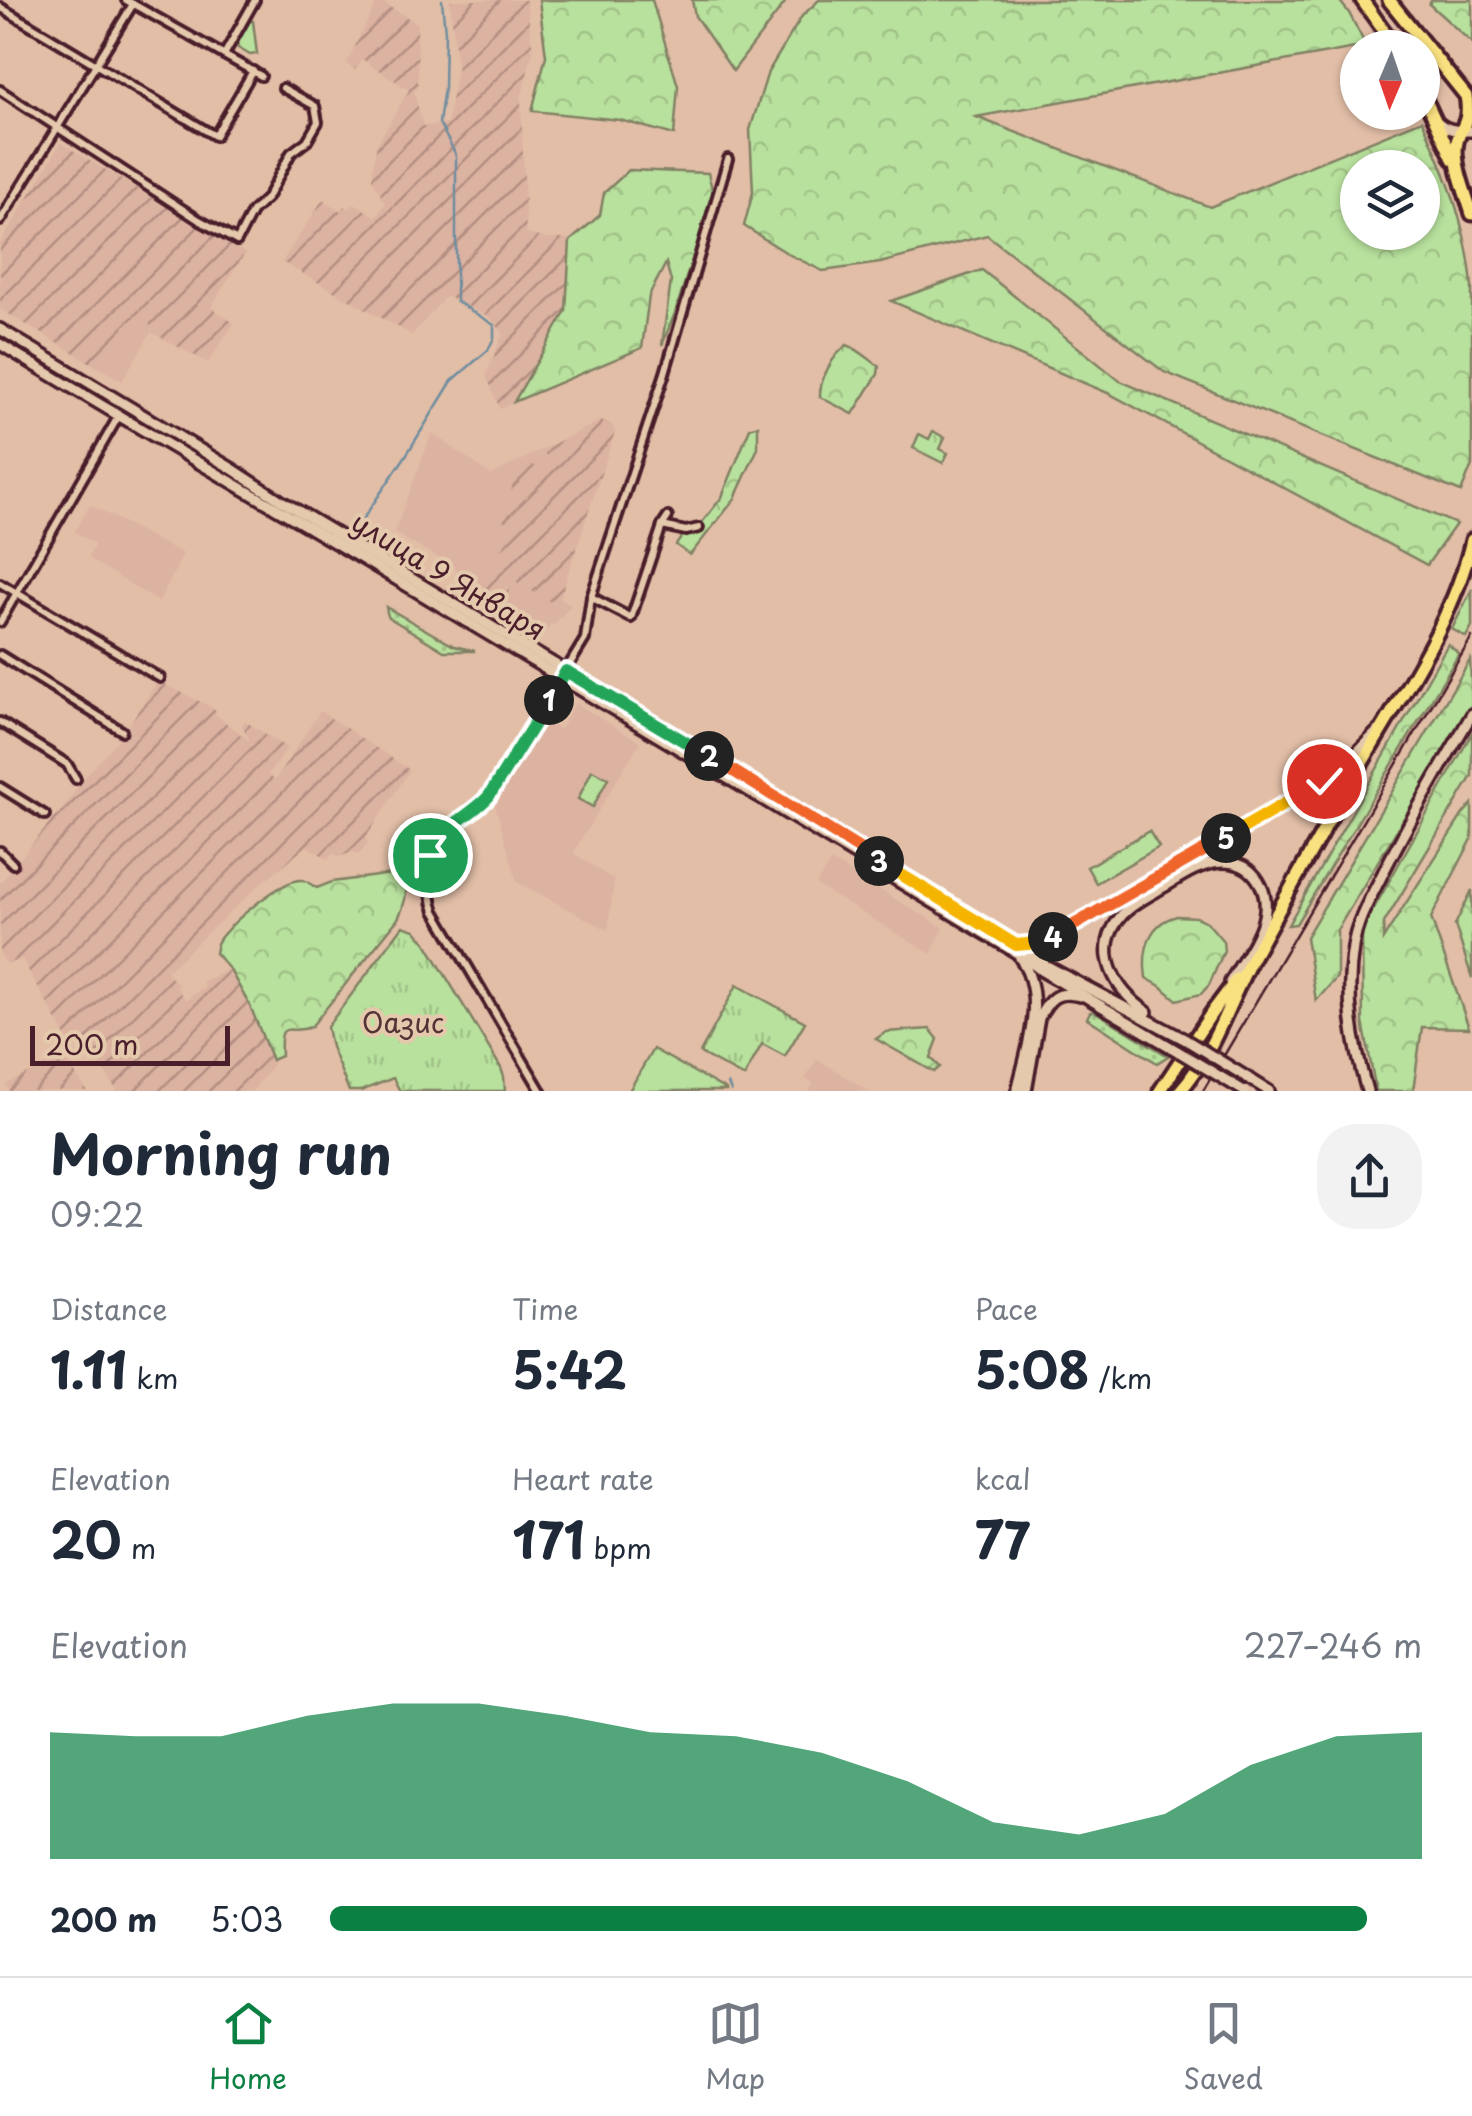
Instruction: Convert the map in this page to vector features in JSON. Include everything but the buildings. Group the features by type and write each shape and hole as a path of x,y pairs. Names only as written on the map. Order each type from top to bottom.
{"highway":[{"path":"1362,0 1383,30"},
{"path":"1390,0 1469,100 1468,131 1456,148 1472,214"},
{"path":"1440,128 1464,186"},
{"path":"1180,1091 1214,1041 1249,964 1440,628 1469,563 1472,540"},
{"path":"1160,1091 1249,964"}],"main road":[{"path":"1440,124 1468,131"},
{"name":"улица 9 Января","path":"0,329 498,636"},
{"name":"улица 9 Января","path":"0,344 564,675 1013,947 1181,1038"},
{"path":"1359,1091 1351,1015 1353,944 1361,918 1408,824 1472,714"},
{"path":"1017,1091 1035,1002 1029,972 1013,947 1039,943 1060,934 1324,781 1384,726"},
{"path":"1213,1011 1259,932 1265,910 1261,882 1236,863 1212,864 1172,882 1124,914 1111,936 1108,959 1117,984 1131,1001 1170,1026 1181,1038 1268,1091"},
{"name":"улица 9 Января","path":"1013,947 1042,972 1244,1091"},
{"path":"1026,1091 1044,1007 1054,997 1066,993 1092,999"},
{"path":"1356,1048 1367,1091"}],"street":[{"path":"224,55 254,0"},
{"path":"0,6 96,64 214,136 257,73 130,2 96,64 0,221"},
{"path":"0,90 237,241 292,153 306,141 318,122 314,106 283,88"},
{"path":"541,1091 435,910 430,890 432,844 489,796 585,639 591,597 665,373 728,159"},
{"path":"0,622 118,416"},
{"path":"591,597 631,618 668,518"},
{"path":"662,526 699,528"},
{"path":"0,582 160,678"},
{"path":"0,655 122,730"},
{"path":"0,722 68,764 76,779"},
{"path":"0,787 46,815"},
{"path":"0,851 12,864"}],"shaded area":[{"path":"378,0 417,23 418,86 414,92 423,126 447,124 457,68 450,0 526,0 533,51 521,99 526,233 546,239 569,239 566,311 514,402 500,409 486,375 503,333 490,317 446,296 412,335 282,262 323,199 341,211 344,206 350,209 354,203 376,217 385,204 372,178 377,144 409,90 362,59 355,70 346,64"},
{"path":"61,143 245,253 211,307 234,323 208,363 151,332 154,327 134,318 124,326 101,369 0,309 0,244"},
{"path":"134,318 154,327 122,381 101,369 124,326"},
{"path":"600,421 608,422 615,432 559,601 554,599 552,603 515,581 502,603 480,587 515,527 503,520 512,487 506,474 529,463 549,473 551,468 543,449"},
{"path":"432,433 491,475 543,449 551,468 549,474 540,471 512,487 504,520 516,526 480,587 455,567 394,533"},
{"path":"90,505 183,554 159,602 91,560 89,555 95,544 75,532"},
{"path":"515,581 552,602 560,598 571,605 543,636 498,609"},
{"path":"158,681 211,707 248,740 242,725 245,721 287,748 268,775 275,780 320,711 410,770 365,839 368,842 359,855 353,852 339,857 333,853 328,859 307,846 166,972 179,985 177,988 186,1000 205,988 202,982 230,969 274,1063 252,1091 117,1091 82,1035 70,1044 22,959 7,964 0,954 0,883 122,735"},
{"path":"575,703 640,742 573,853 614,880 608,930 517,882 495,805 545,721 560,730"},
{"path":"831,861 944,928 931,954 816,885"},
{"path":"64,1057 87,1091 9,1091 6,1084"},
{"path":"817,1059 868,1091 809,1091 813,1083 805,1079"}],"green space":[{"path":"539,0 652,0 678,86 674,135 620,120 532,111 546,56"},
{"path":"692,0 787,0 733,71 695,16"},
{"path":"819,0 1339,0 1358,30 1340,30 1340,51 976,117 1210,207 1340,154 1340,250 1440,250 1440,163 1466,244 1472,288 1472,465 1461,492 1164,372 987,235 880,263 823,271 790,255 744,226 753,192 750,130 768,72 802,16"},
{"path":"1432,0 1472,0 1472,43 1429,4"},
{"path":"250,21 257,54 250,55 237,44"},
{"path":"1398,130 1426,130 1435,150 1349,150"},
{"path":"629,170 708,173 713,193 662,345 671,281 666,263 649,296 642,348 514,402 566,311 570,241 600,215 604,193"},
{"path":"982,270 1120,381 1456,524 1427,565 1110,394 891,301"},
{"path":"0,338 222,468 221,471"},
{"path":"847,345 879,366 853,414 820,397 828,368"},
{"path":"758,425 758,448 734,500 690,555 676,545 686,531 696,530 722,497 750,428"},
{"path":"933,431 945,438 940,449 948,453 943,463 913,448 919,434 929,439"},
{"path":"1472,589 1472,626 1466,637 1452,629"},
{"path":"386,607 454,646 475,651 444,651 388,617"},
{"path":"1448,644 1459,654 1296,924 1288,925"},
{"path":"1470,660 1472,704 1337,930 1337,977 1316,1001 1306,937"},
{"path":"1472,733 1472,776 1384,923 1383,939 1472,804 1472,839 1431,918 1469,1028 1422,1027 1413,1091 1376,1091 1363,1022 1362,930"},
{"path":"592,770 608,778 593,807 578,799"},
{"path":"1149,831 1159,847 1096,883 1087,867"},
{"path":"399,873 407,876 407,882 397,920 311,1027 283,1032 281,1056 272,1060 251,1008 230,970 215,953 219,939 259,902 294,881 304,880 317,888 332,882"},
{"path":"1472,890 1472,978 1455,925"},
{"path":"1177,916 1207,922 1223,941 1224,951 1201,994 1177,1000 1146,978 1145,968 1146,948 1153,932"},
{"name":"Оазис","path":"403,926 415,930 426,943 501,1068 505,1091 400,1091 393,1078 361,1091 349,1091 327,1027"},
{"path":"737,985 805,1022 785,1056 762,1044 744,1077 700,1053"},
{"path":"1094,1011 1168,1056 1157,1063 1087,1018"},
{"path":"930,1029 938,1039 931,1058 940,1067 934,1072 876,1039 886,1032"},
{"path":"653,1049 726,1090 726,1091 629,1091"}],"waterway":[{"path":"356,529 452,381 488,350 494,338 494,325 456,301 456,155 439,123 444,88 442,0"},
{"path":"728,1084 731,1091"}],"railway":[{"path":"1203,1091 1472,637"}],"route":[{"path":"430,855 432,844 489,796 566,671 1016,945 1039,943 1060,934 1324,781"}]}
